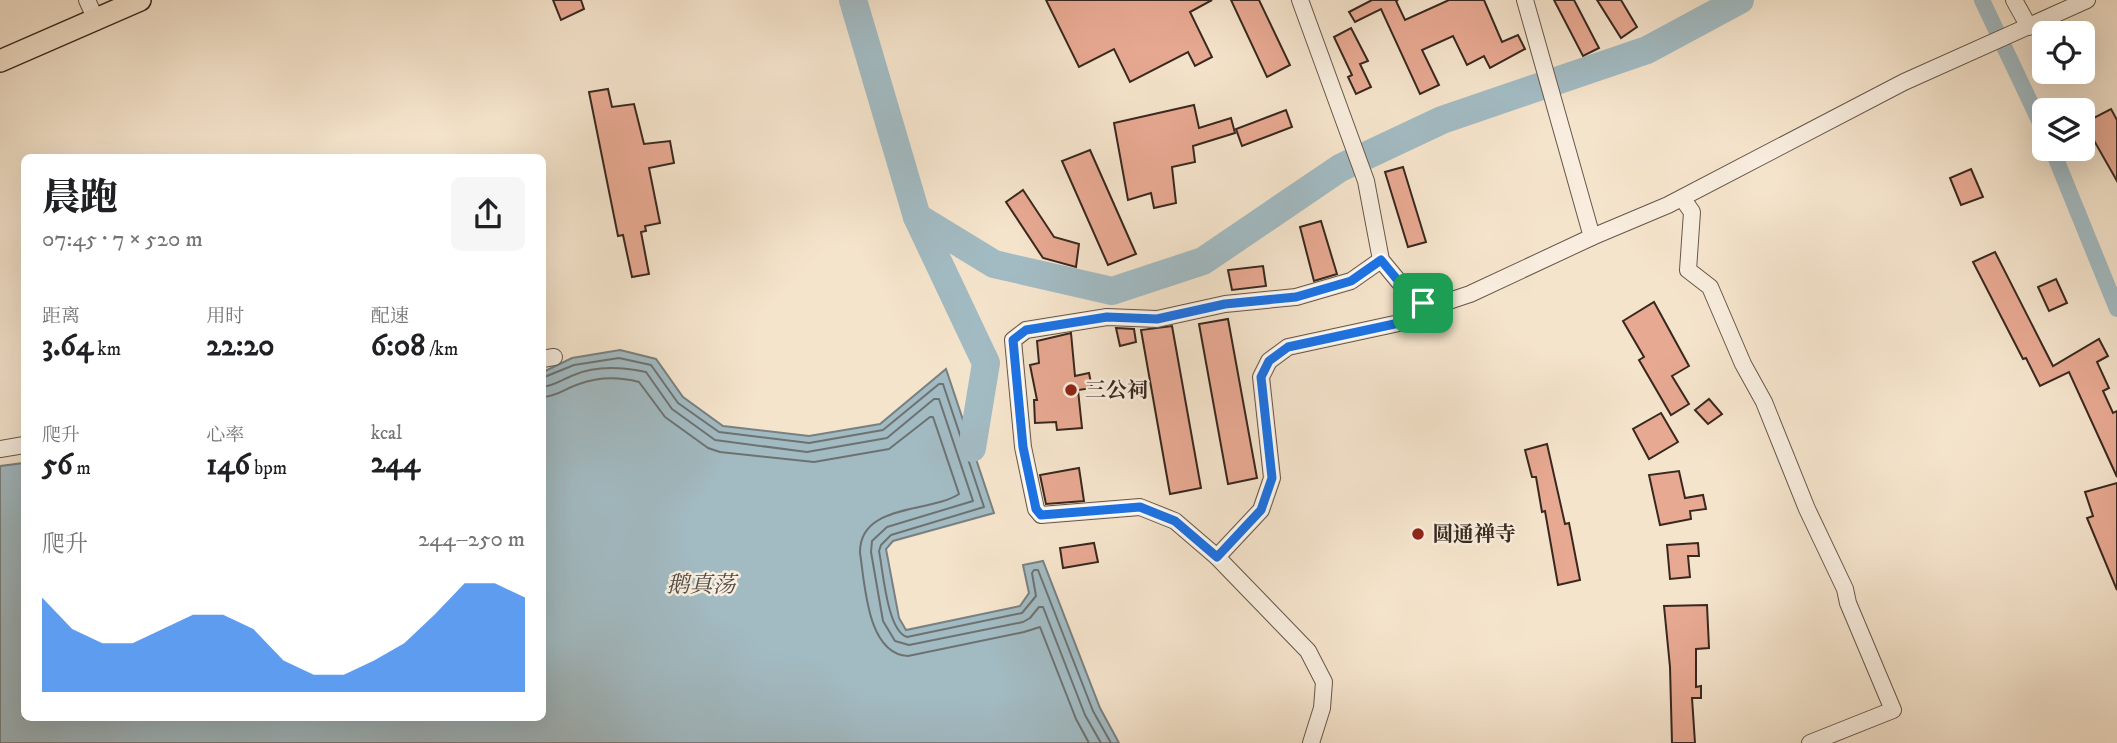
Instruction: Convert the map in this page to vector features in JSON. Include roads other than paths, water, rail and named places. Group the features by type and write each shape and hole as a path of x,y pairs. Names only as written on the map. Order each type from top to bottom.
{"main road":[{"path":"0,61 91,10 140,0"}],"street":[{"path":"1300,0 1366,181 1381,260 1400,283 1423,303"},
{"path":"1525,0 1591,237"},
{"path":"2014,0 2029,27"},
{"path":"1217,557 1261,510 1272,478 1261,377 1269,361 1288,347 1399,323 1423,303 1446,302 1470,294 1682,198 1904,82 2087,0"},
{"path":"1682,198 1692,212 1688,270 1710,287 1743,364 1764,402 1807,509 1845,589 1848,603 1893,710 1810,743"},
{"path":"1311,743 1322,708 1324,682 1308,651 1217,557 1175,521 1140,507 1041,515 1036,509 1023,447 1013,340 1026,330 1107,317 1157,319 1225,304 1296,297 1351,281 1381,260"},
{"path":"0,449 21,446"}],"water":[{"name":"鹅真荡","path":"620,350 656,359 683,397 723,426 809,436 880,424 946,369 994,513 893,541 886,549 899,618 906,630 1020,606 1029,593 1023,565 1043,561 1100,708 1119,743 0,743 0,466 21,463 21,721 546,721 546,371 572,358"}],"waterway":[{"path":"853,0 917,217 986,363 972,448"},
{"path":"917,217 994,264 1112,291 1203,261 1340,168 1442,120 1647,50 1740,0"},
{"path":"1982,0 2032,106"},
{"path":"2057,161 2117,309"}],"place":[{"name":"三公祠","path":"1071,390"},
{"name":"圆通禅寺","path":"1418,534"}]}
